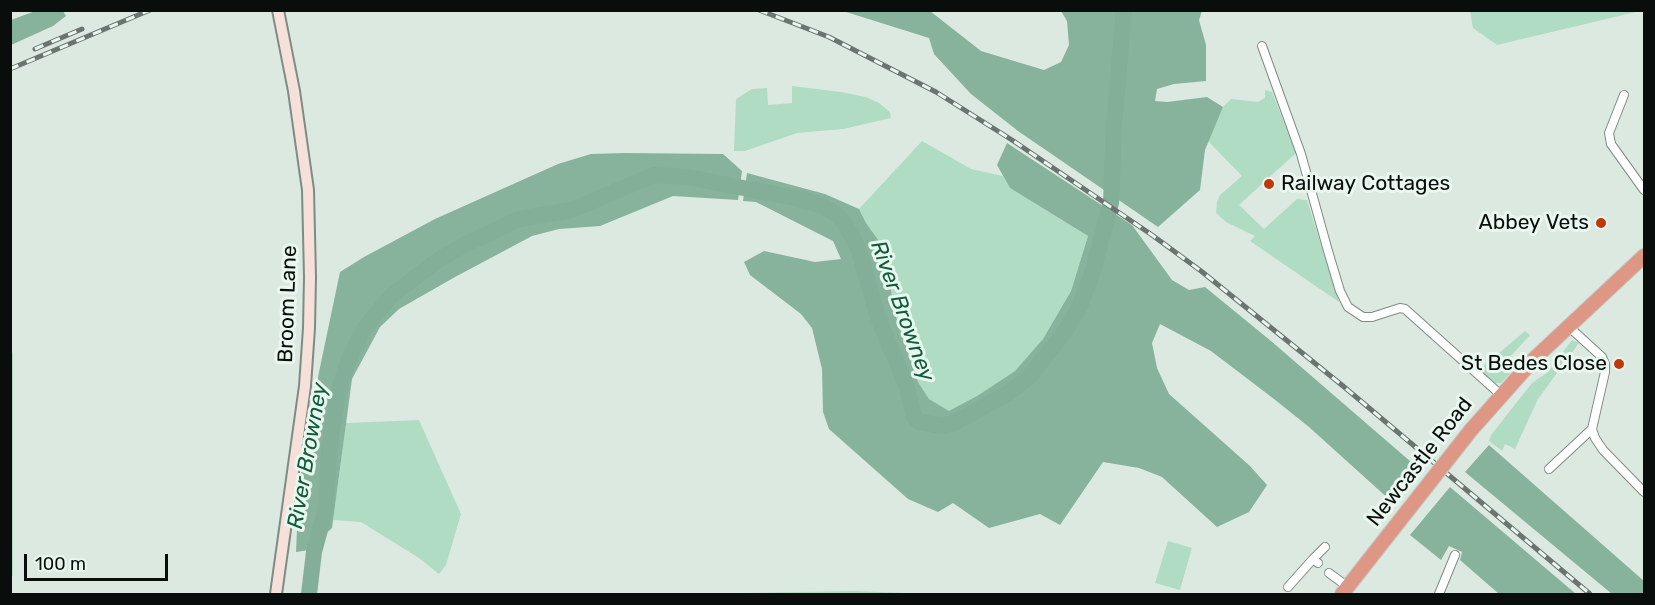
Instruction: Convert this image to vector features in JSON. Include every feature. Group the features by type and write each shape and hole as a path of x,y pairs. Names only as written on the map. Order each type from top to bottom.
{"highway":[{"path":"1568,326 1644,256"},
{"name":"Newcastle Road","path":"1345,591 1471,430 1535,358 1568,326"}],"main road":[{"name":"Broom Lane","path":"276,594 304,386 309,328 310,277 308,190 294,91 279,13"}],"street":[{"path":"1262,46 1301,154 1331,261 1348,307 1363,317 1400,308 1405,309 1501,395"},
{"path":"1624,95 1609,133 1611,144 1644,190"},
{"path":"1568,326 1602,357 1605,364 1592,429 1595,438 1603,450 1644,492"},
{"path":"1549,469 1592,429"},
{"path":"1288,587 1316,561 1325,547"},
{"path":"1439,594 1455,555"},
{"path":"1329,573 1345,591"}],"green space":[{"path":"38,10 63,11 66,16 53,26 11,45 11,20"},
{"path":"1644,10 1497,45 1473,28 1470,11"},
{"path":"843,11 930,11 981,51 1044,70 1061,62 1069,45 1067,21 1061,11 1202,11 1199,20 1206,45 1206,81 1174,84 1157,89 1155,101 1167,102 1207,97 1223,107 1205,150 1200,190 1158,227 1018,131 971,94 934,54 929,38"},
{"path":"792,86 866,97 879,103 890,112 891,118 843,129 797,133 745,151 734,151 736,99 752,89 767,88 768,105 792,103"},
{"path":"1265,90 1272,92 1296,153 1239,205 1264,229 1297,199 1307,200 1339,302 1250,241 1255,236 1226,222 1216,213 1220,195 1242,176 1208,141 1223,107 1231,99 1258,102 1265,98"},
{"path":"922,141 971,169 1003,176 1010,188 1088,236 1071,291 1043,339 1015,371 949,412 929,399 918,383 895,314 884,248 859,209"},
{"path":"1007,143 1132,225 1172,280 1189,290 1205,287 1418,468 1391,501 1309,427 1274,399 1211,351 1160,324 1152,343 1157,368 1169,394 1250,466 1267,485 1249,512 1217,527 1162,477 1139,468 1103,462 1060,525 1040,514 989,528 953,503 938,512 908,499 829,429 823,412 822,369 812,328 801,314 750,275 744,262 764,251 815,262 841,259 833,241 756,202 743,201 747,173 825,194 859,209 884,248 895,314 918,382 929,399 949,411 1015,371 1043,339 1071,291 1088,236 1010,188 997,165"},
{"path":"591,154 723,154 742,171 738,200 673,196 600,226 559,229 532,236 399,309 380,327 352,379 332,528 309,550 296,552 299,485 340,272 435,219 558,164"},
{"path":"1525,331 1530,335 1509,358 1516,367 1501,383 1494,383 1479,370"},
{"path":"1572,340 1579,343 1538,399 1515,449 1505,444 1502,451 1489,441 1491,435 1532,383 1548,372"},
{"path":"11,351 13,353 13,576 10,575"},
{"path":"419,420 461,514 446,565 439,574 419,558 361,522 333,520 346,423"},
{"path":"1489,445 1644,581 1644,594 1612,594 1465,472"},
{"path":"1450,487 1576,594 1499,594 1460,560 1462,552 1449,546 1441,560 1410,535"},
{"path":"1168,541 1192,548 1180,590 1155,583"},
{"path":"855,591 930,594 687,594"}],"waterway":[{"name":"River Browney","path":"309,594 314,552 326,508 329,450 338,393 349,359 364,329 391,296 438,260 519,219 572,210 654,175 687,177 800,199 823,206 837,215 844,222 858,248 878,318 907,387 914,417 920,422 943,426 956,422 1010,392 1029,377 1066,330 1081,304 1093,270 1111,203 1114,125 1124,10"}],"railway":[{"path":"10,69 150,10"},
{"path":"759,10 829,37 936,92 1012,140 1152,235 1201,271 1343,386 1590,594"},
{"path":"35,49 82,29"}],"place":[{"name":"Railway Cottages","path":"1269,184"},
{"name":"Abbey Vets","path":"1601,223"},
{"name":"St Bedes Close","path":"1619,364"}]}
